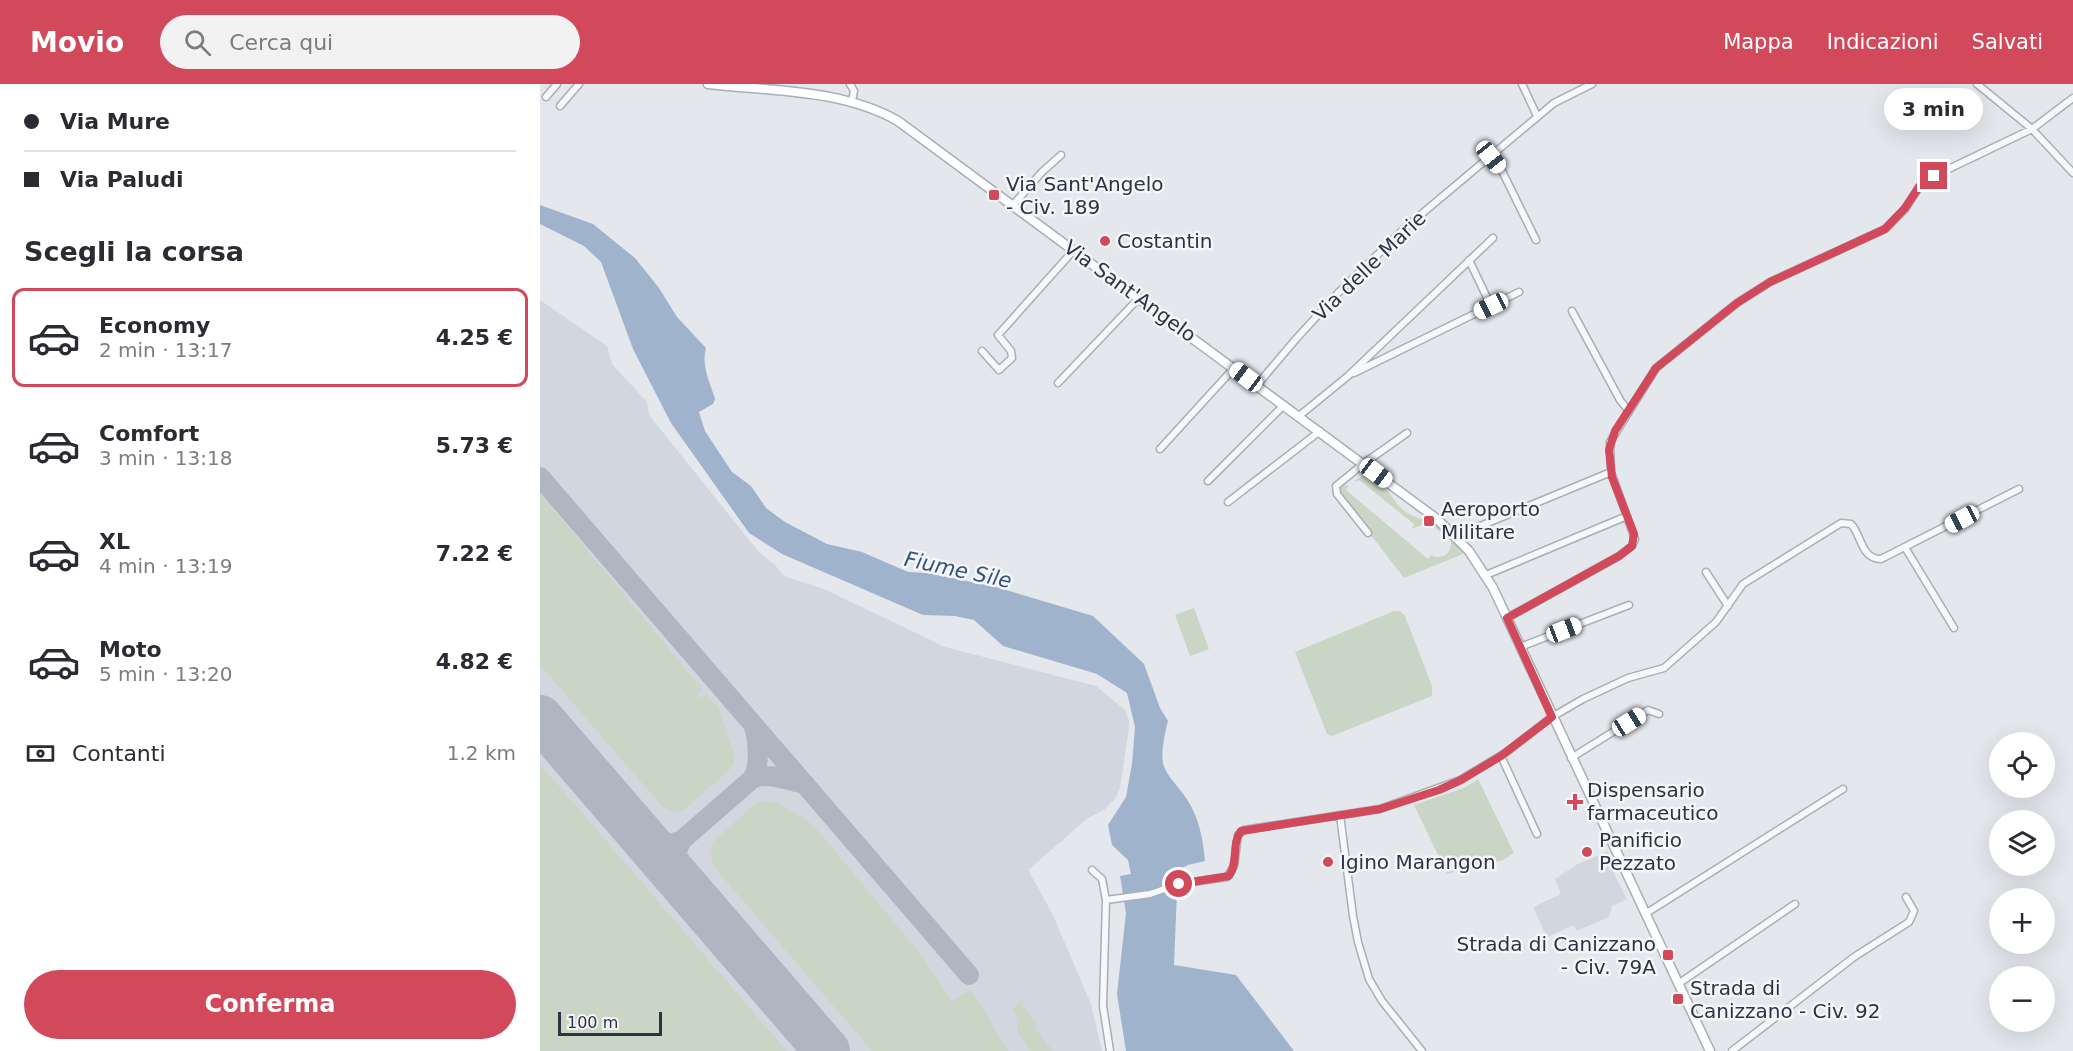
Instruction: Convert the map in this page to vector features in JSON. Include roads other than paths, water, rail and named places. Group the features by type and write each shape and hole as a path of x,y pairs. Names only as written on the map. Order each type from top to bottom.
{"street":[{"path":"546,97 557,84"},
{"path":"560,106 579,84"},
{"name":"Via Sant'Angelo","path":"708,84 852,101 879,111 908,128 1299,416 1456,536 1486,575 1710,1051"},
{"path":"850,84 854,91 852,101"},
{"path":"1522,84 1538,116"},
{"name":"Via delle Marie","path":"1257,385 1296,339 1371,260 1406,227 1538,116 1566,95 1592,84"},
{"path":"1977,84 2032,129 2073,173"},
{"path":"1507,618 1629,549 1635,539 1611,472 1610,442 1656,368 1737,303 1770,282 1885,229 1905,208 1919,187 1934,176 2032,129 2073,98"},
{"path":"1013,205 1042,172 1061,155"},
{"path":"1491,157 1502,171 1536,240"},
{"path":"1299,416 1348,376 1493,238"},
{"path":"982,351 999,370 1012,358 1011,351 998,335 1074,250"},
{"path":"1469,260 1491,306"},
{"path":"1348,376 1519,292"},
{"path":"1058,383 1139,298"},
{"path":"1572,310 1620,400 1628,410"},
{"path":"1160,449 1234,368"},
{"path":"1208,481 1284,405"},
{"path":"1227,502 1320,432"},
{"path":"1368,533 1335,489 1363,464 1407,433"},
{"path":"1456,536 1611,472"},
{"path":"1106,900 1153,893 1174,885 1229,876 1234,866 1237,838 1241,831 1380,809 1439,790 1461,780 1501,756 1552,717 1583,699 1628,678 1664,668 1716,622 1743,584 1841,523 1848,522 1854,527 1867,554 1873,559 1885,558 2019,489"},
{"path":"1486,575 1628,516"},
{"path":"1906,549 1954,628"},
{"path":"1706,572 1728,606"},
{"path":"1520,647 1629,604"},
{"path":"1571,758 1648,710 1659,714"},
{"path":"1501,756 1537,834"},
{"path":"1645,914 1843,789"},
{"path":"1340,815 1353,916 1369,979 1382,1001 1422,1051"},
{"path":"1092,870 1102,879 1106,900 1103,1006 1110,1051"},
{"path":"1732,1051 1854,957 1909,922 1914,911 1906,897"},
{"path":"1678,984 1796,904"}],"water":[{"path":"540,205 593,224 635,258 659,288 677,317 706,348 705,368 715,399 713,404 699,412 705,431 732,472 751,486 766,508 785,522 827,544 862,552 908,572 927,573 996,587 1093,616 1144,664 1160,708 1168,721 1163,747 1163,763 1194,812 1202,837 1205,861 1188,865 1170,874 1171,893 1177,892 1174,965 1236,975 1294,1051 1126,1051 1117,994 1126,913 1120,876 1131,874 1128,860 1112,845 1108,825 1126,797 1132,764 1135,727 1127,693 1097,674 1003,646 974,620 955,616 923,615 782,554 749,533 671,423 633,349 601,262 584,246 540,224"}],"place":[{"name":"Via Sant'Angelo - Civ. 189","path":"994,195"},
{"name":"Costantin","path":"1105,241"},
{"name":"Aeroporto Militare","path":"1429,521"},
{"name":"Dispensario farmaceutico","path":"1575,802"},
{"name":"Panificio Pezzato","path":"1587,852"},
{"name":"Igino Marangon","path":"1328,862"},
{"name":"Strada di Canizzano - Civ. 79A","path":"1668,955"},
{"name":"Strada di Canizzano - Civ. 92","path":"1678,999"}],"water label":[{"name":"Fiume Sile","path":"958,570"}]}
